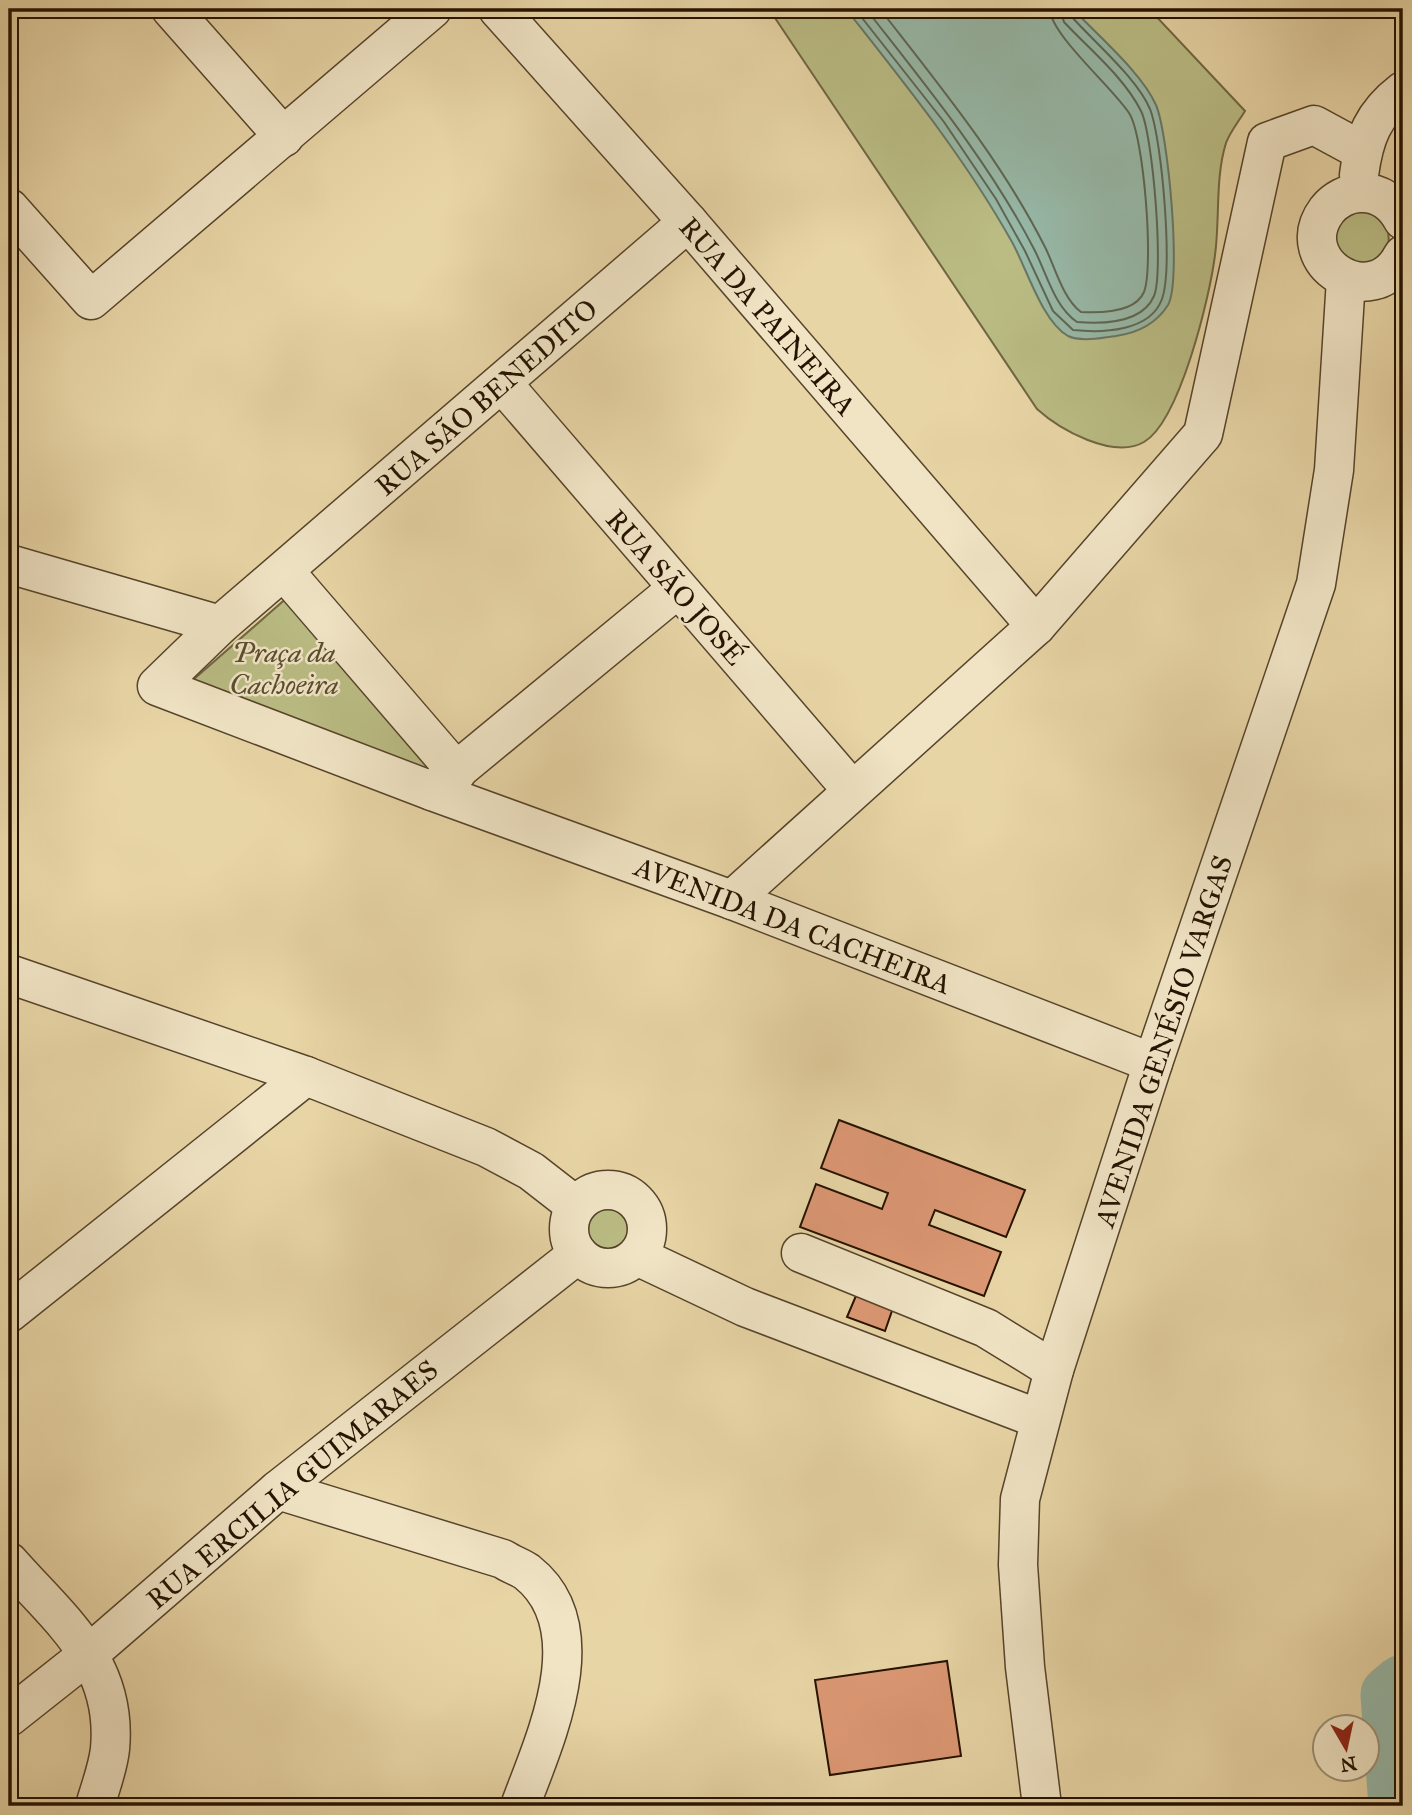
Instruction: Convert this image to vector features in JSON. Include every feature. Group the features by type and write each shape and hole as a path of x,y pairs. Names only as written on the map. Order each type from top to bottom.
{"street":[{"path":"171,9 284,137"},
{"path":"9,208 92,299 432,9"},
{"name":"RUA DA PAINEIRA","path":"498,9 688,222 1035,626"},
{"path":"1357,193 1362,150 1377,115 1403,91"},
{"path":"732,900 1035,626 1203,433 1267,142 1314,125 1362,150"},
{"path":"1383,276 1323,261 1317,232 1321,218 1343,197 1372,193 1386,199 1403,220"},
{"name":"RUA SÃO BENEDITO","path":"285,572 688,222"},
{"name":"AVENIDA GENÉSIO VARGAS","path":"1042,1806 1025,1667 1017,1565 1020,1499 1039,1419 1153,1063 1316,584 1334,470 1383,276"},
{"name":"RUA SÃO JOSÉ","path":"502,383 852,790"},
{"path":"9,564 220,625"},
{"path":"285,572 444,782 157,686 220,625 285,572"},
{"path":"444,782 677,589"},
{"name":"AVENIDA DA CACHEIRA","path":"444,782 732,900 1153,1063"},
{"path":"9,974 306,1076 486,1147 531,1171 576,1206"},
{"path":"9,1313 306,1076"},
{"path":"614,1190 632,1199 645,1216 647,1230 644,1244 637,1255 626,1264 600,1268 578,1254 568,1230 576,1206 586,1196 599,1191 614,1190"},
{"path":"801,1253 986,1328 1054,1370"},
{"name":"RUA ERCILIA GUIMARAES","path":"9,1717 90,1653 278,1490 578,1254"},
{"path":"637,1255 746,1307 1039,1419"},
{"path":"278,1490 503,1559 527,1573 548,1598 560,1630 562,1663 558,1699 520,1806"},
{"path":"9,1562 90,1653 107,1693 111,1713 110,1751 95,1806"}],"green space":[{"path":"769,9 1156,9 1152,12 1245,111 1228,139 1223,156 1215,255 1200,327 1170,410 1157,430 1144,442 1131,447 1102,445 1072,433 1037,409"},
{"path":"1371,209 1388,224 1389,248 1374,265 1340,260 1332,227 1338,217"},
{"name":"Praça da Cachoeira","path":"289,596 434,762 423,776 186,686"},
{"path":"608,1209 616,1210 622,1215 627,1221 627,1237 622,1243 616,1248 608,1249 600,1248 594,1243 589,1237 588,1229 589,1221 594,1215 600,1210"}],"water":[{"path":"846,9 1073,9 1141,80 1156,105 1161,121 1172,206 1174,268 1168,305 1158,317 1131,333 1116,336 1073,338 1059,329 1043,307 1012,242 975,181 934,122"}],"building":[{"path":"839,1120 1025,1190 1006,1237 935,1210 929,1225 1001,1252 984,1296 800,1227 816,1184 882,1209 888,1193 821,1168"},
{"path":"858,1291 894,1305 885,1331 847,1317"},
{"path":"947,1661 961,1756 830,1775 815,1680"}],"waterway":[{"path":"1399,1806 1391,1695 1403,1685"}]}
